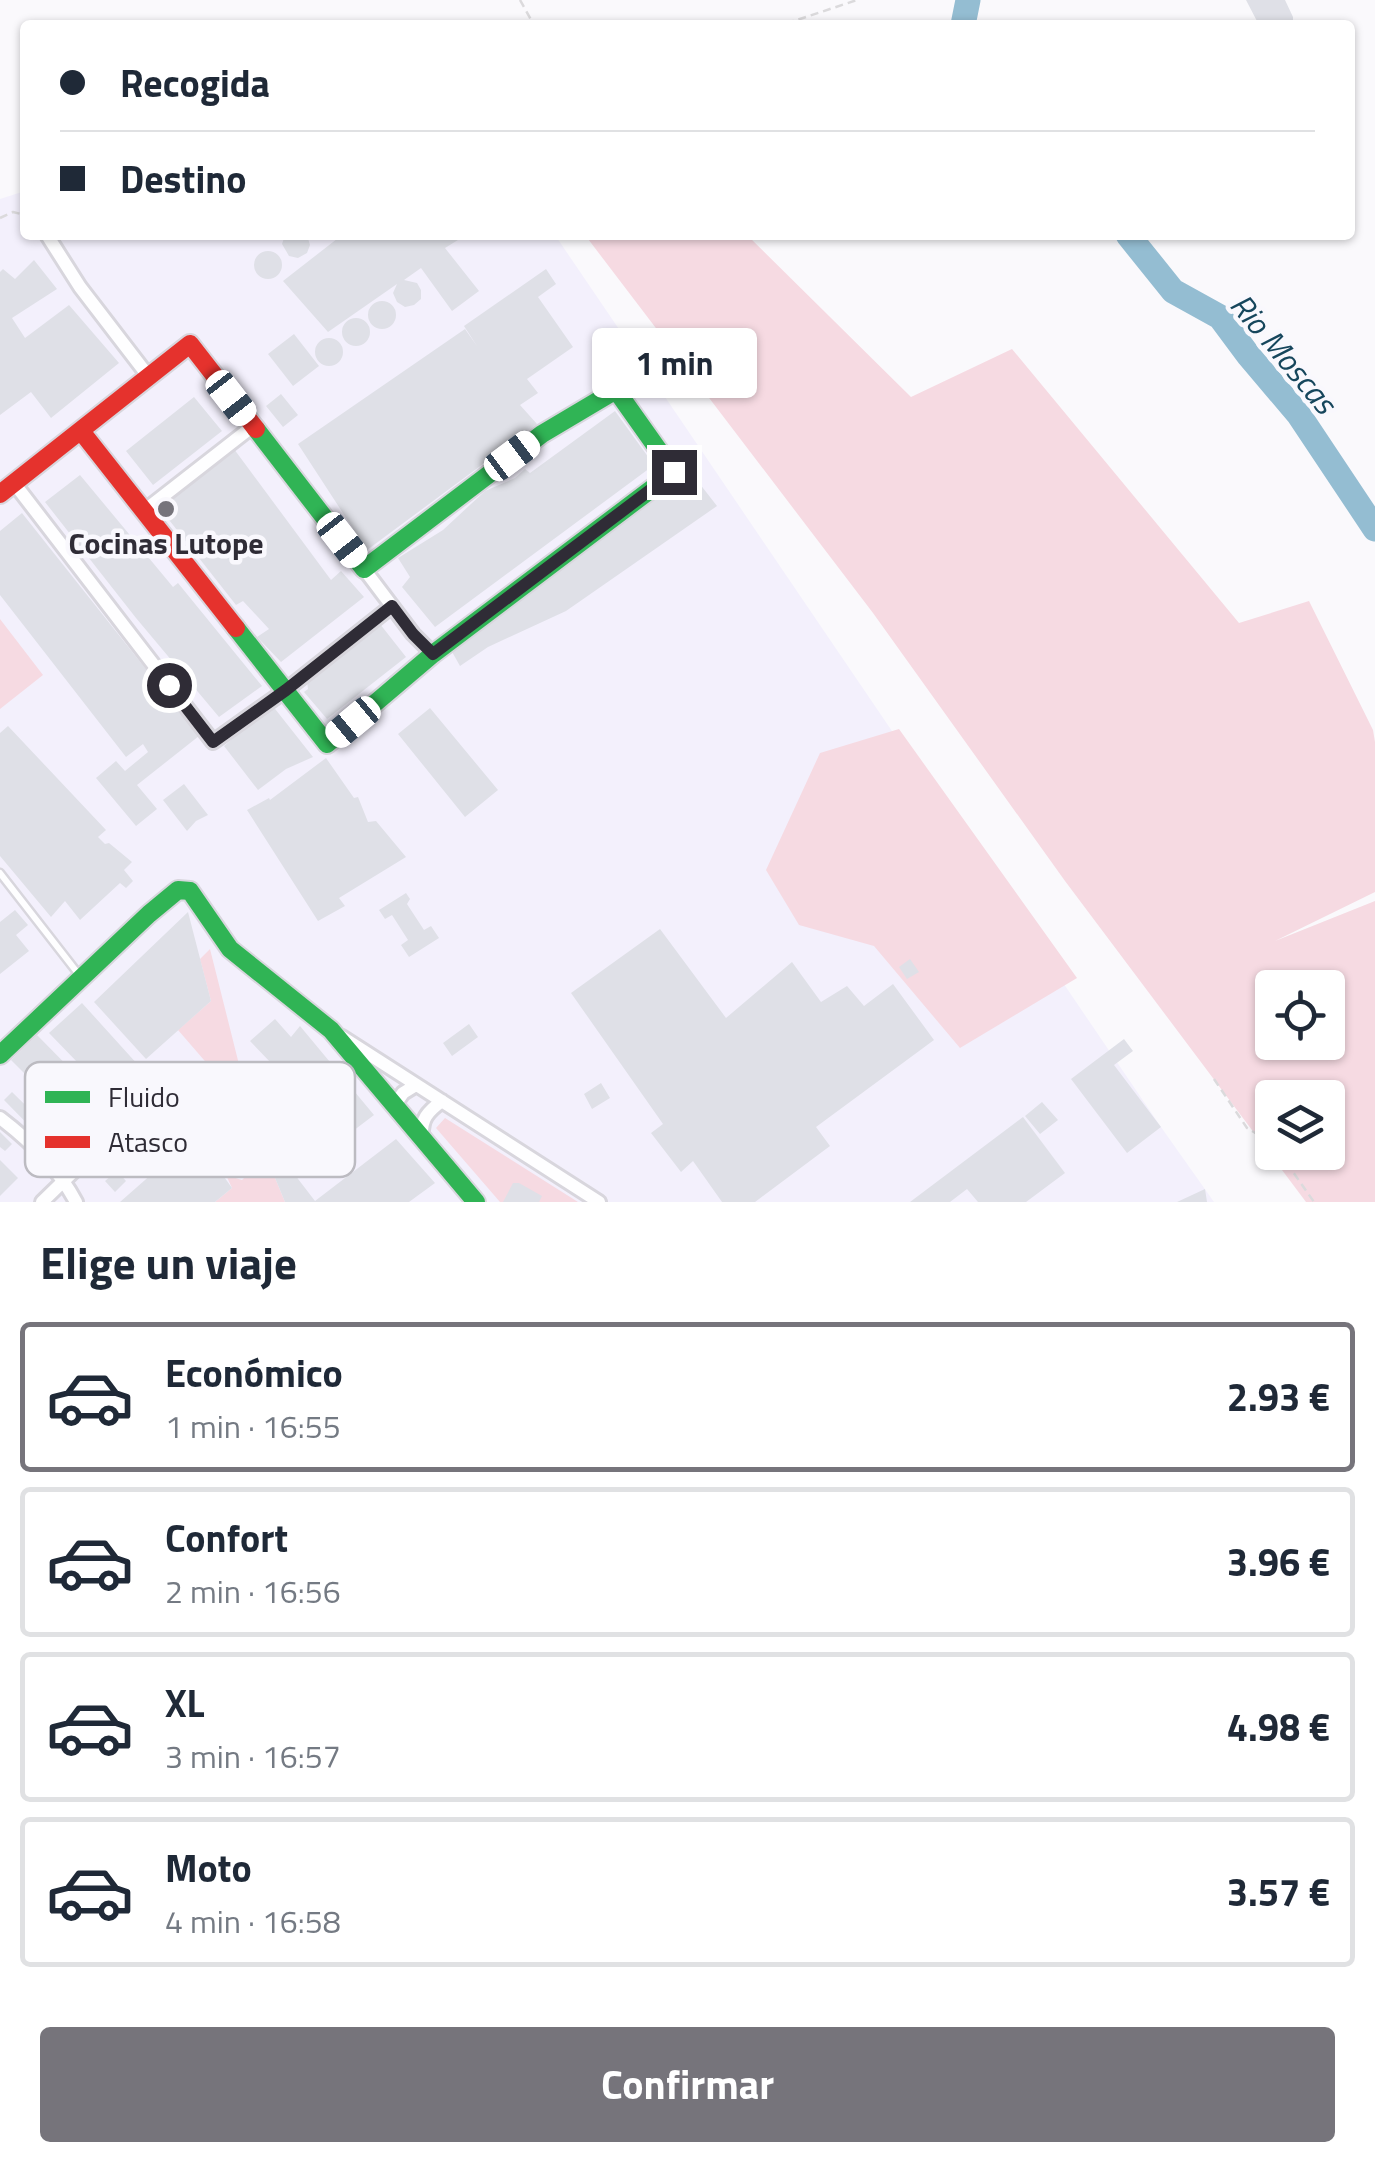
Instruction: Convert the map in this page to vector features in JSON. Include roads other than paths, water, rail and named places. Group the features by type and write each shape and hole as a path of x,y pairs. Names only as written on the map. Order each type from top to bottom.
{"street":[{"path":"50,240 80,287 149,378"},
{"path":"392,606 213,742 5,489 190,344 364,568 413,634 433,654"},
{"path":"81,431 326,744 433,654 674,472 616,390 542,434 364,568"},
{"path":"144,511 253,426"},
{"path":"0,1055 149,914 178,890 190,891 230,949 331,1030 599,1202"},
{"path":"331,1030 476,1202"},
{"path":"394,1106 402,1093 416,1085"},
{"path":"422,1140 421,1122 428,1111 442,1102"},
{"path":"0,1118 25,1140"},
{"path":"61,1177 76,1202"},
{"path":"42,1202 69,1177"}],"lane":[{"path":"0,873 80,978"}],"waterway":[{"name":"Rio Moscas","path":"964,20 968,0"},
{"name":"Rio Moscas","path":"1132,240 1173,291 1220,317 1299,415 1375,529"}],"place":[{"name":"Cocinas Lutope","path":"166,509"}]}
